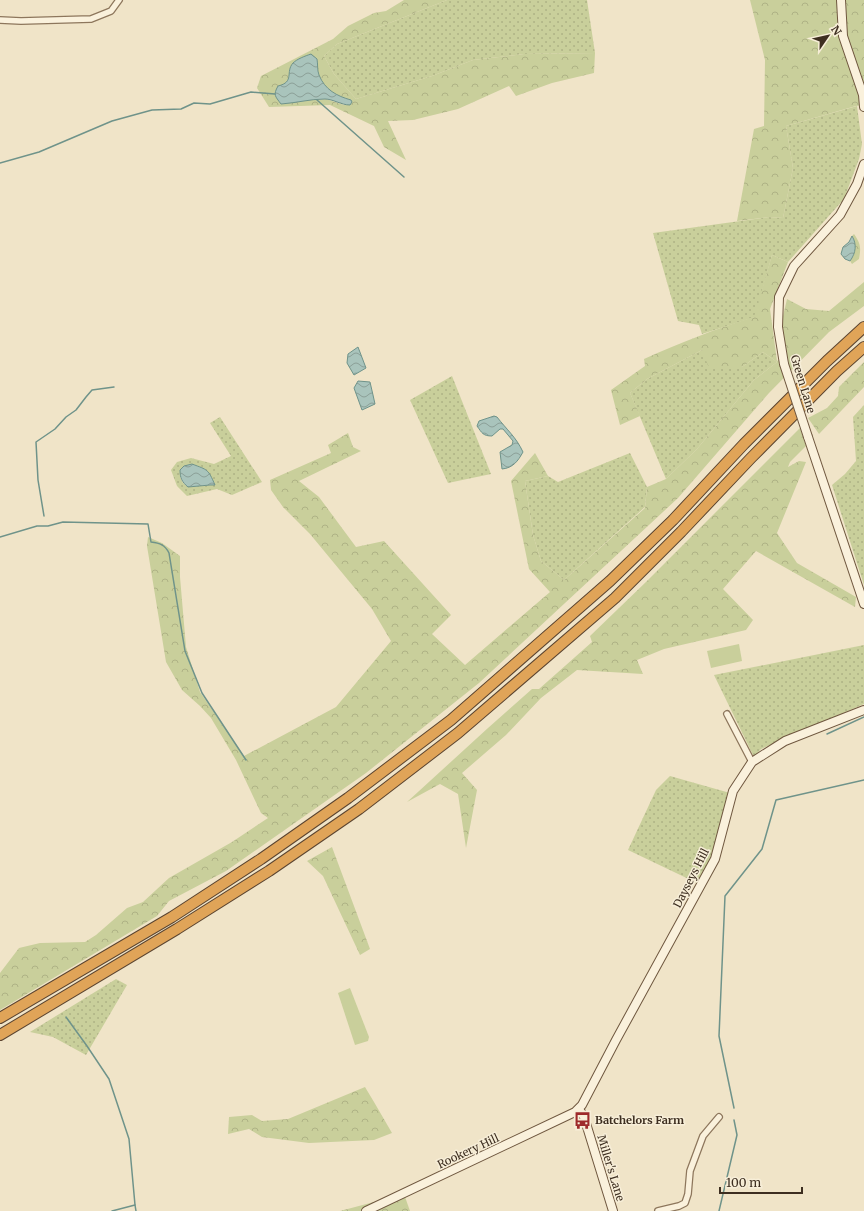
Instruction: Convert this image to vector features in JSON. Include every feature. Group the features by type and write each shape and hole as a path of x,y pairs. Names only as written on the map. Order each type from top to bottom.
{"highway":[{"path":"0,1018 172,917 261,859 348,798 451,720 610,581 673,520 744,444 821,366 864,327"},
{"path":"0,1034 177,929 269,871 359,810 458,733 615,598 837,371 864,347"}],"street":[{"path":"0,20 21,21 91,19 111,11 120,0"},
{"path":"841,0 843,36 863,95 864,107"},
{"name":"Green Lane","path":"864,164 857,184 840,214 794,266 779,297 778,327 784,364 864,604"},
{"name":"Dayseys Hill","path":"579,1109 715,860 733,791 752,762 785,741 864,710"},
{"path":"727,714 752,762"},
{"name":"Rookery Hill","path":"366,1211 579,1109"},
{"name":"Miller's Lane","path":"579,1109 584,1117 613,1211"},
{"path":"658,1211 685,1203 688,1194 690,1171 703,1136 719,1117"}],"green space":[{"path":"404,0 447,0 337,44 324,56 334,74 356,99 432,76 473,60 524,54 595,53 594,73 552,83 516,96 509,86 458,109 413,120 388,121 406,160 384,147 374,126 330,105 269,107 257,88 261,76 333,39 348,26 374,13 386,11","holes":["317,59 318,73 324,85 332,92 351,100 344,105 326,99 281,104 283,85 290,76 290,72"]},
{"path":"447,0 587,0 595,53 524,54 473,60 432,76 356,99 334,74 324,56 337,44"},
{"path":"750,0 864,0 864,105 786,126 793,168 783,218 769,217 737,221 754,129 764,126 765,60"},
{"path":"857,106 862,144 859,159 844,199 788,262 772,255 755,317 702,334 699,325 678,321 653,233 769,217 783,218 793,168 786,126"},
{"path":"854,234 860,246 860,252 859,259 852,264 850,261 854,255 854,239 852,236"},
{"path":"772,255 788,262 770,309 777,361 786,354 782,329 787,299 806,309 829,311 864,282 864,306 829,332 769,393 678,498 479,683 366,773 226,871 169,901 157,916 0,1010 0,973 19,948 40,943 85,942 96,935 127,908 143,902 169,878 232,842 268,818 261,813 236,760 211,718 182,690 166,662 147,546 148,537 162,543 180,556 180,577 186,647 200,692 244,756 336,707 391,641 372,609 310,534 283,507 271,490 270,480 331,453 328,445 348,433 353,447 361,451 299,481 319,497 356,547 384,541 451,615 432,634 465,665 550,592 529,569 511,481 535,453 548,476 525,481 533,535 541,561 564,580 645,508 647,487 666,479 697,449 754,380 777,362 763,352 742,367 709,368 702,350 647,379 630,393 640,416 620,425 611,390 645,366 644,359 699,336 754,317"},
{"path":"702,350 742,367 763,352 777,362 754,380 697,449 666,479 630,393 647,379"},
{"path":"864,362 864,387 819,434 808,418 827,408 838,396 839,387"},
{"path":"452,376 491,474 448,483 410,400"},
{"path":"864,405 864,585 832,485 845,474 856,461 853,417"},
{"path":"220,417 262,482 232,495 217,489 187,496 177,486 171,470 177,462 191,458 214,464 231,456 210,423","holes":["180,477 215,485 188,487 183,483"]},
{"path":"800,428 806,446 790,462 788,467 799,461 806,462 777,533 797,563 856,597 855,607 756,551 723,589 753,620 746,630 664,649 637,660 643,674 577,670 541,698 506,735 462,773 477,790 466,848 458,794 440,784 407,802 532,689 539,689 592,642 590,636"},
{"path":"630,453 647,487 645,507 564,580 541,561 533,535 525,481 548,476 558,482"},
{"path":"739,644 742,661 711,668 707,651"},
{"path":"864,645 864,704 761,749 754,757 714,675"},
{"path":"670,776 730,793 711,857 697,883 628,850 656,790"},
{"path":"332,847 370,949 360,955 323,876 307,861"},
{"path":"116,979 127,985 86,1055 53,1037 30,1032"},
{"path":"350,988 369,1037 368,1041 355,1045 338,993"},
{"path":"365,1087 392,1133 374,1140 309,1143 262,1137 249,1129 228,1134 229,1117 252,1115 262,1121 288,1119"},
{"path":"404,1194 410,1211 340,1211"}],"water":[{"path":"311,54 317,59 318,73 325,85 332,92 351,100 352,102 350,105 325,99 281,104 277,99 275,95 278,86 286,82 288,79 293,63"},
{"path":"852,236 855,242 855,248 854,255 850,261 845,259 841,254 843,247 849,242"},
{"path":"358,347 366,368 354,375 347,363 348,354"},
{"path":"358,381 370,382 375,404 362,410 354,388"},
{"path":"494,416 497,417 511,434 523,452 515,464 502,469 500,452 512,445 513,441 503,429 500,429 492,436 489,436 483,434 477,426 479,421"},
{"path":"192,464 207,471 215,485 188,487 182,480 180,470 184,466"}],"waterway":[{"path":"0,163 39,152 112,121 152,110 181,109 194,103 210,104 251,92 275,94"},
{"path":"317,100 404,177"},
{"path":"44,516 38,480 36,442 55,429 66,417 76,410 92,390 114,387"},
{"path":"0,537 37,526 48,526 63,522 148,524 151,542 162,545 169,553 185,651 202,693 246,760"},
{"path":"827,734 864,717"},
{"path":"734,1108 719,1036 725,896 762,849 776,800 864,780"},
{"path":"66,1017 109,1079 129,1139 135,1205"},
{"path":"719,1211 737,1135 734,1120"},
{"path":"112,1211 135,1205 136,1211"}],"place":[{"name":"Batchelors Farm","path":"582,1120"}]}
